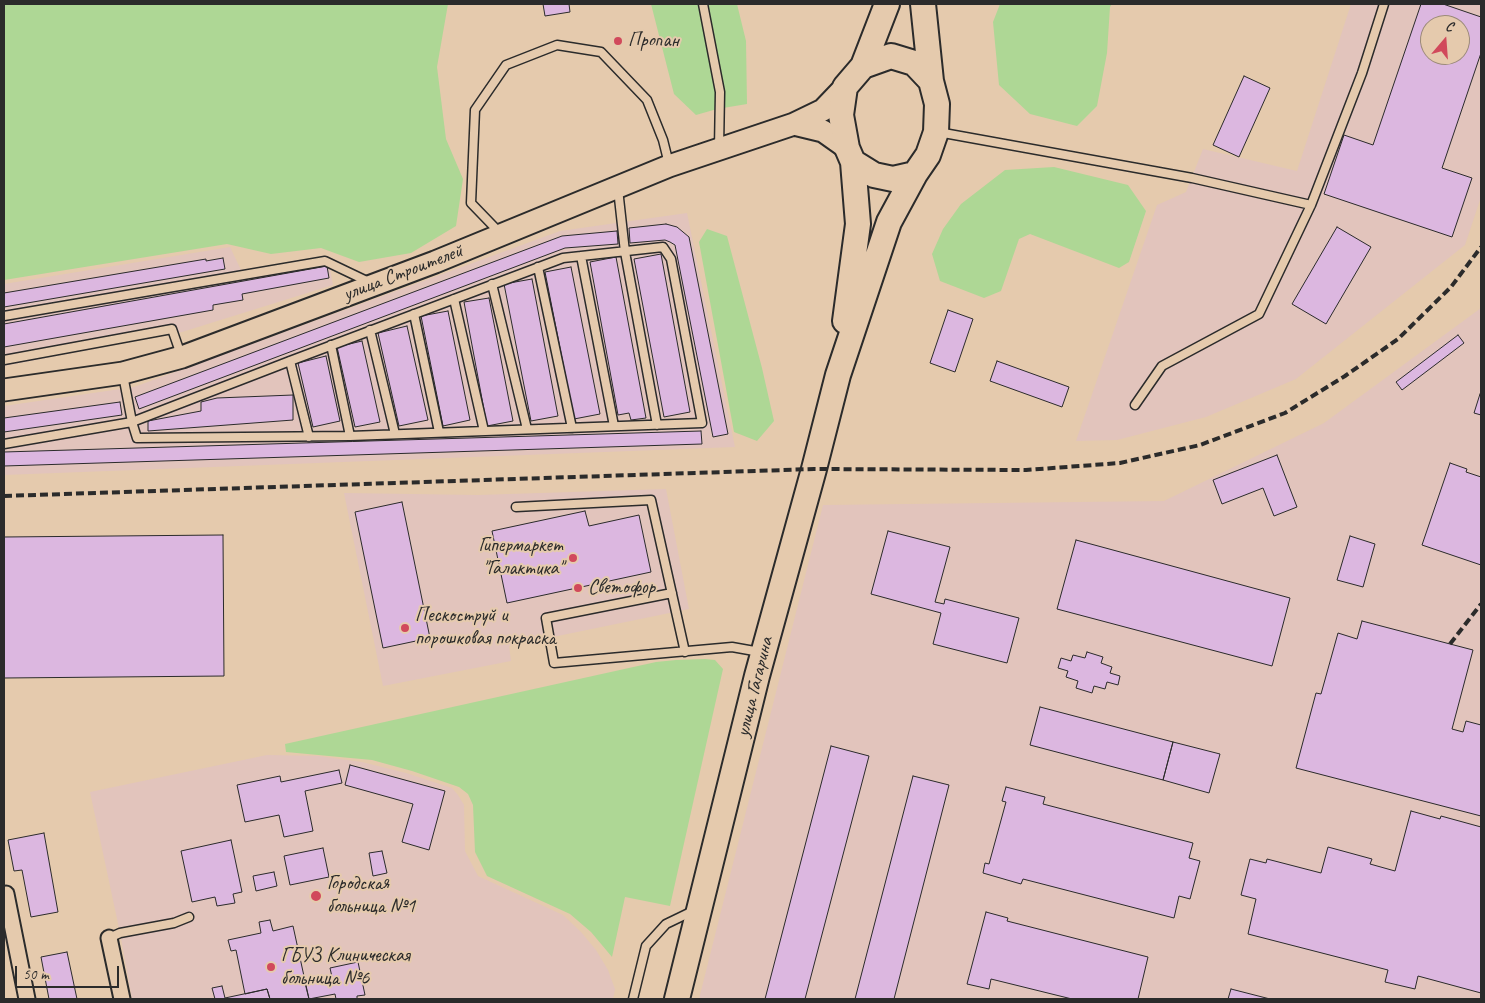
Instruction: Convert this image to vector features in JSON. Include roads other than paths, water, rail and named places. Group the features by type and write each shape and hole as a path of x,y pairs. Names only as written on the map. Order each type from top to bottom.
{"main road":[{"path":"838,375 858,224 850,155 842,115 844,86 864,66 887,4"},
{"path":"838,375 889,222 915,174 928,155 936,132 937,104 931,81 923,4"},
{"path":"864,66 891,56 914,63 931,81"},
{"name":"улица Строителей","path":"4,390 123,373 182,357 375,285 669,166 794,124 823,110 844,86"},
{"path":"794,124 822,131 874,175 893,179 915,174"},
{"name":"улица Гагарина","path":"677,999 763,653 838,375"}],"street":[{"path":"6,894 27,999"},
{"path":"109,938 122,999"}],"lane":[{"path":"703,4 720,92 719,149"},
{"path":"1135,405 1162,366 1259,314 1310,205 1362,73 1384,4"},
{"path":"501,235 471,204 476,110 506,65 557,44 601,52 647,100 664,140 669,166"},
{"path":"936,132 1192,178 1310,205"},
{"path":"617,187 625,252 658,425"},
{"path":"4,444 132,422 290,360 563,258 663,247 671,259 702,423 350,436 136,438 132,422 123,373"},
{"path":"581,256 614,426"},
{"path":"4,316 325,261 375,285"},
{"path":"538,267 572,428"},
{"path":"492,284 527,429"},
{"path":"454,299 484,431"},
{"path":"414,314 439,432"},
{"path":"4,360 172,329 182,357"},
{"path":"370,330 395,434"},
{"path":"331,345 350,436"},
{"path":"290,360 309,437"},
{"path":"516,507 651,500 685,652"},
{"path":"672,593 546,618 554,663 732,648 763,653"},
{"path":"633,999 646,946 666,924 701,907"},
{"path":"109,938 120,933 174,923 189,917"}],"railway":[{"path":"4,496 814,469 1026,470 1120,463 1200,445 1285,413 1345,376 1398,339 1451,287 1481,247"},
{"path":"1450,644 1481,604"}],"place":[{"name":"Пропан","path":"618,41"},
{"name":"Гипермаркет \"Галактика\"","path":"573,558"},
{"name":"Светофор","path":"578,588"},
{"name":"Пескоструй и порошковая покраска","path":"405,628"},
{"name":"Городская больница №1","path":"316,896"},
{"name":"ГБУЗ Клиническая больница №6","path":"271,967"}]}
